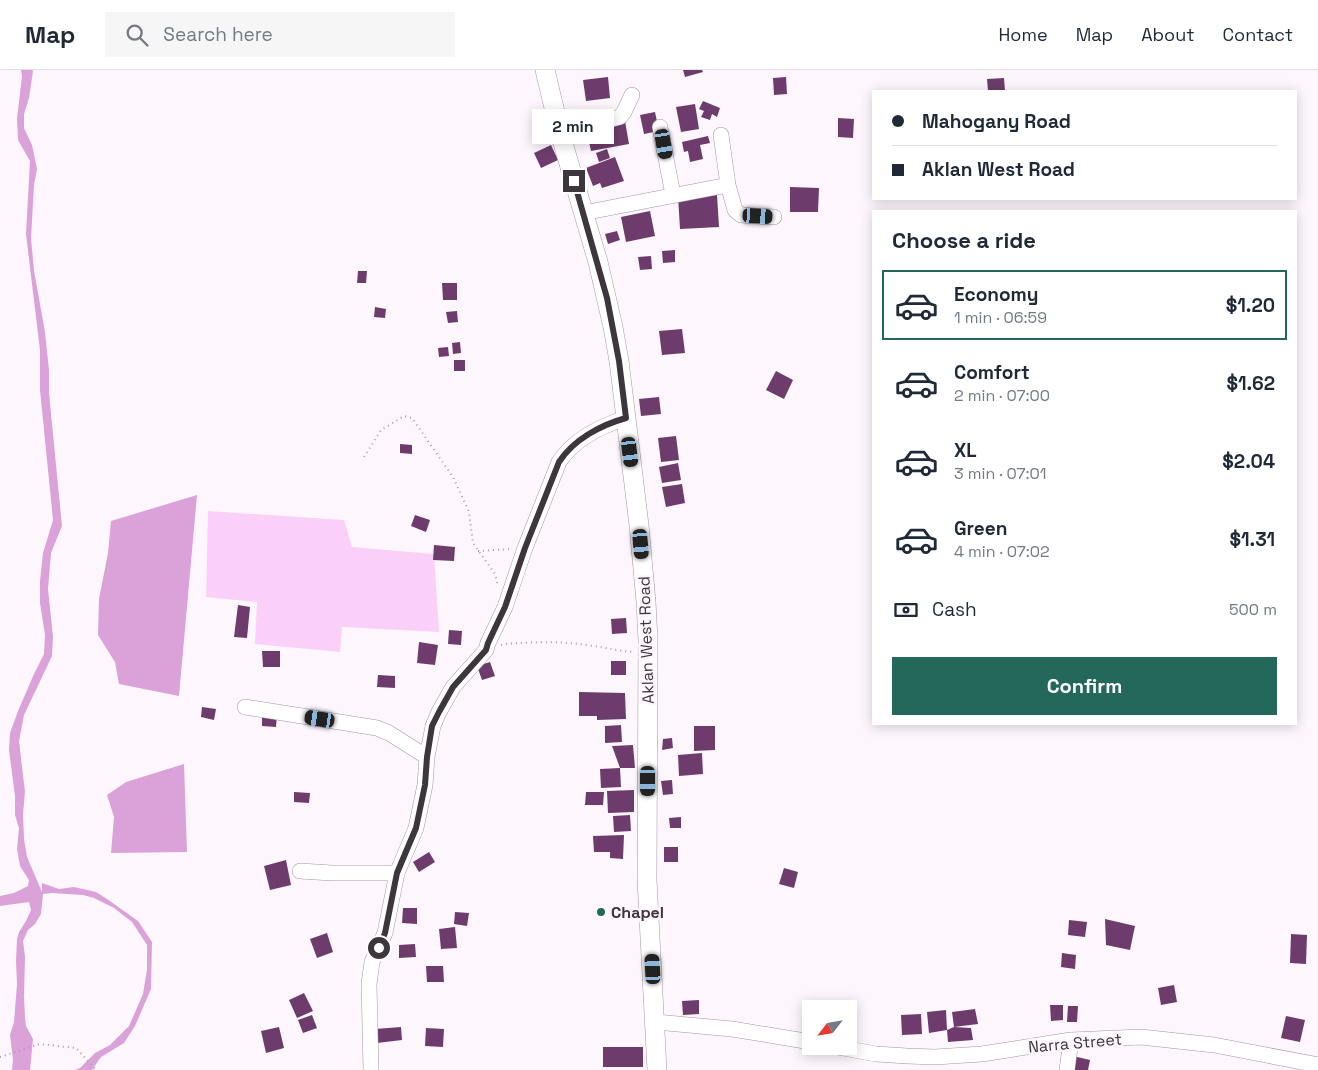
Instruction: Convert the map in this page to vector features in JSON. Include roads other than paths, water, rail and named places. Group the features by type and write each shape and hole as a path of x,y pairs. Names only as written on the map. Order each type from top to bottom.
{"main road":[{"name":"Aklan West Road","path":"545,70 560,133 598,262 613,327 619,361 639,525 646,602 648,652 648,880 658,1070"}],"street":[{"path":"560,133 620,117 632,95"},
{"path":"660,127 673,195"},
{"path":"721,135 728,185 735,210 741,215 774,217"},
{"path":"583,212 728,185"},
{"path":"371,1070 369,984 372,962 385,933 397,873 416,828 425,785 432,726 453,687 486,650 505,607 525,548 559,462 566,452 596,430 609,423 626,418"},
{"path":"245,707 377,728 389,733 427,757"},
{"path":"300,871 397,873"},
{"path":"656,1022 732,1029 802,1041"},
{"name":"Narra Street","path":"858,1051 907,1056 982,1054 1071,1040 1141,1037 1214,1045 1318,1065"},
{"path":"1067,1070 1071,1040"}],"place":[{"name":"Chapel","path":"601,912"}]}
